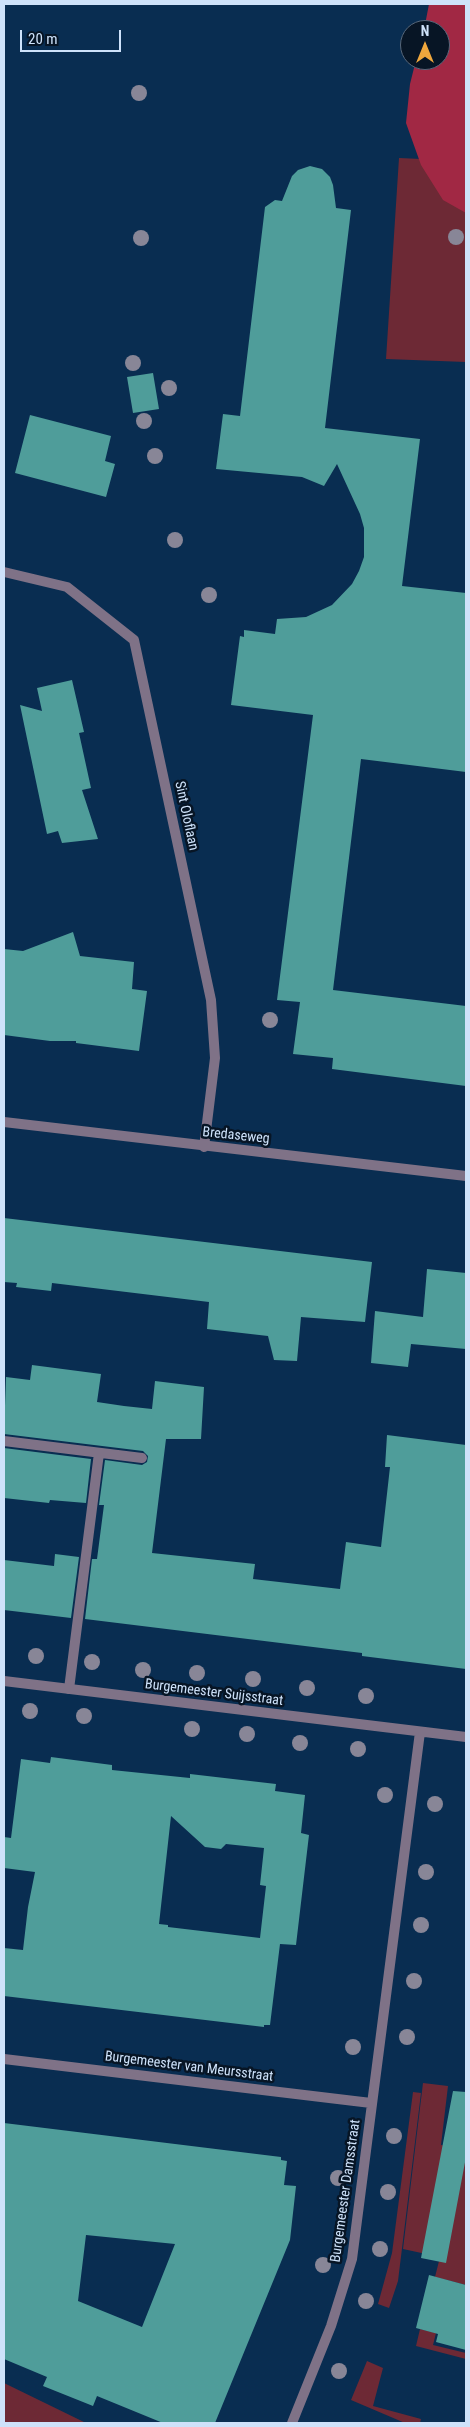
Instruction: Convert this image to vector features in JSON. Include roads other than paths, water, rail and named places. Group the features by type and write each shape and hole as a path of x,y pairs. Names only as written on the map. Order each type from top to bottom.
{"street":[{"name":"Sint Oloflaan","path":"4,572 67,587 134,640 211,1000 215,1058 204,1147"},
{"name":"Bredaseweg","path":"4,1122 204,1147 466,1176"},
{"path":"4,1441 142,1458"},
{"path":"69,1689 99,1453"},
{"name":"Burgemeester Suijsstraat","path":"4,1681 466,1737"},
{"path":"371,2103 420,1732"},
{"name":"Burgemeester van Meursstraat","path":"4,2059 371,2103"},
{"name":"Burgemeester Damsstraat","path":"292,2423 331,2326 352,2259 371,2103"}]}
